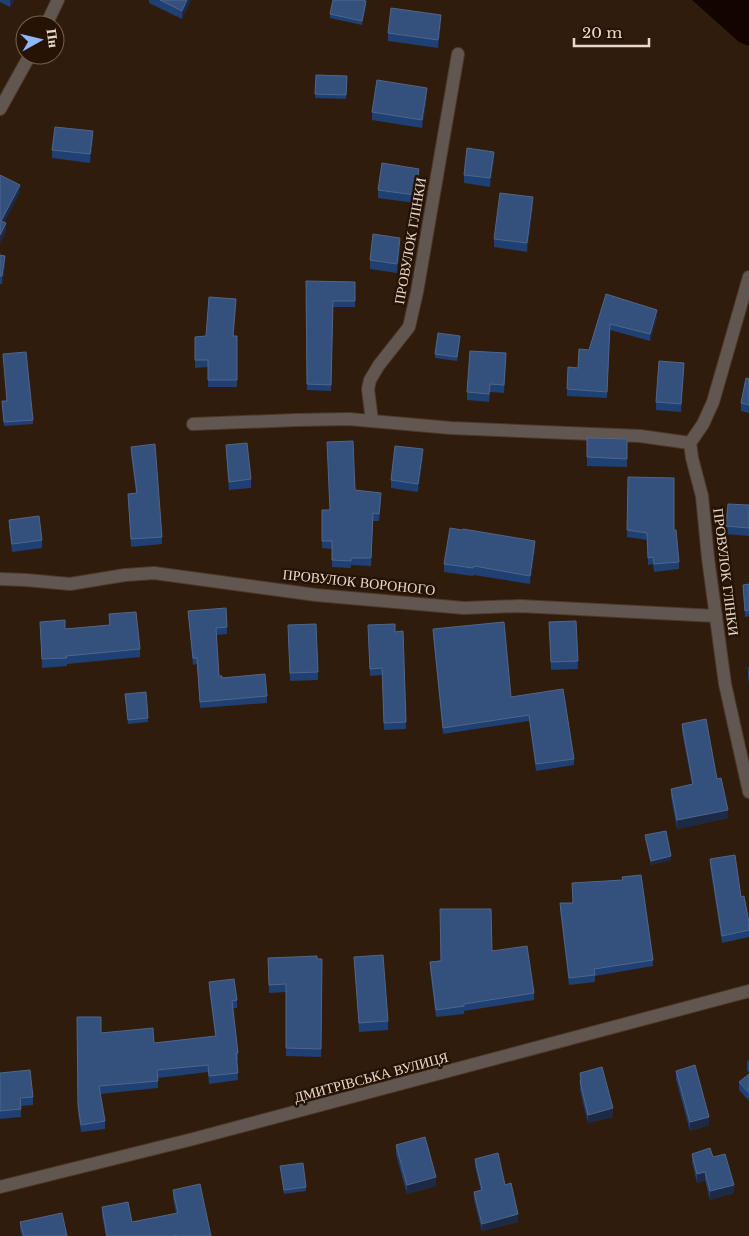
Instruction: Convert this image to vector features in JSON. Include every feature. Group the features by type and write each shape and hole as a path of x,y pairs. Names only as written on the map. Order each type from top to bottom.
{"street":[{"path":"51,15 58,0"},
{"name":"ПРОВУЛОК ГЛІНКИ","path":"372,421 368,389 372,374 408,327 417,292 458,54"},
{"path":"0,109 24,65"},
{"path":"193,424 311,420 372,421 451,428 640,436 690,443 703,424 712,402 749,277"},
{"name":"ПРОВУЛОК ГЛІНКИ","path":"690,443 702,496 708,558 725,684 749,792"},
{"name":"ПРОВУЛОК ВОРОНОГО","path":"0,579 70,584 125,575 154,573 316,595 464,608 527,607 716,616"},
{"name":"ДМИТРІВСЬКА ВУЛИЦЯ","path":"0,1187 193,1139 749,991"}],"shaded area":[{"path":"692,0 749,0 749,46 739,42"}],"building":[{"path":"160,0 187,0 182,11"},
{"path":"333,0 366,1 362,21 330,14"},
{"path":"391,8 441,15 438,40 388,33"},
{"path":"316,75 347,76 346,95 315,94"},
{"path":"377,80 427,88 422,120 372,112"},
{"path":"55,127 93,131 90,154 52,150"},
{"path":"467,148 494,152 490,178 464,175"},
{"path":"382,163 419,169 415,195 378,190"},
{"path":"0,175 20,185 1,221 6,223 0,235"},
{"path":"500,193 533,197 527,243 494,239"},
{"path":"373,234 400,238 397,264 370,260"},
{"path":"0,255 5,256 2,276 0,276"},
{"path":"306,281 355,282 355,301 333,301 331,385 307,384"},
{"path":"606,294 657,310 650,334 610,324 607,392 567,389 568,367 578,368 579,349 589,350"},
{"path":"209,297 236,299 233,336 237,336 237,380 208,380 208,360 195,360 195,337 206,336"},
{"path":"438,333 460,336 457,357 435,354"},
{"path":"470,351 506,353 504,385 490,384 489,394 467,392"},
{"path":"26,352 33,420 4,422 2,401 7,401 3,354"},
{"path":"659,361 684,363 681,404 656,402"},
{"path":"746,378 749,379 749,405 741,403"},
{"path":"587,438 627,439 627,459 587,457"},
{"path":"353,441 355,490 381,493 379,514 373,513 371,558 351,558 351,561 332,560 332,541 322,541 322,510 330,510 327,442"},
{"path":"247,443 251,479 229,482 226,445"},
{"path":"155,444 162,537 131,539 128,494 137,493 131,447"},
{"path":"395,446 423,449 418,484 391,480"},
{"path":"628,477 674,478 674,530 676,530 679,562 654,564 653,557 648,558 647,533 627,530"},
{"path":"728,504 749,505 749,528 726,526"},
{"path":"39,516 42,540 12,544 9,520"},
{"path":"450,528 535,541 530,576 474,566 473,568 444,564"},
{"path":"749,584 749,610 745,611 743,585"},
{"path":"226,608 227,627 216,628 219,676 222,676 222,678 265,674 267,696 200,702 197,658 193,658 188,611"},
{"path":"136,612 140,649 66,656 67,658 42,659 40,622 65,620 65,629 110,625 109,614"},
{"path":"576,621 578,661 551,662 549,622"},
{"path":"504,622 511,697 563,689 574,759 536,764 529,715 443,728 433,629"},
{"path":"316,624 318,672 290,673 288,625"},
{"path":"395,624 395,632 403,631 406,722 384,723 382,668 370,669 368,625"},
{"path":"146,692 148,718 128,720 125,694"},
{"path":"706,719 717,779 721,778 728,810 677,820 671,789 693,784 682,724"},
{"path":"666,831 671,856 651,861 645,835"},
{"path":"735,855 741,897 744,896 749,930 722,936 710,859"},
{"path":"641,875 653,960 594,969 595,975 569,978 560,903 573,903 572,883 623,880 622,877"},
{"path":"440,909 491,909 492,951 527,946 534,993 436,1010 430,962 441,961"},
{"path":"383,955 388,1021 359,1023 354,957"},
{"path":"317,956 317,959 322,959 321,1049 286,1048 286,984 269,985 268,958"},
{"path":"234,979 237,1000 232,1001 238,1053 236,1053 238,1073 209,1076 208,1065 157,1070 158,1081 99,1086 105,1121 81,1125 78,1105 77,1017 101,1017 101,1033 153,1028 154,1043 216,1036 209,982"},
{"path":"695,1065 709,1117 690,1122 676,1071"},
{"path":"602,1067 613,1108 588,1115 580,1073"},
{"path":"30,1070 33,1097 20,1098 21,1109 0,1111 0,1073"},
{"path":"749,1074 749,1093 739,1082"},
{"path":"425,1137 436,1177 407,1185 396,1145"},
{"path":"710,1148 713,1157 725,1154 734,1185 710,1191 705,1172 697,1174 692,1154"},
{"path":"498,1153 505,1185 511,1183 518,1214 482,1224 474,1192 482,1190 475,1159"},
{"path":"303,1163 306,1187 284,1190 280,1166"},
{"path":"200,1184 211,1236 107,1236 102,1207 128,1202 132,1222 178,1213 173,1190"},
{"path":"62,1213 67,1236 24,1236 20,1222"}]}
